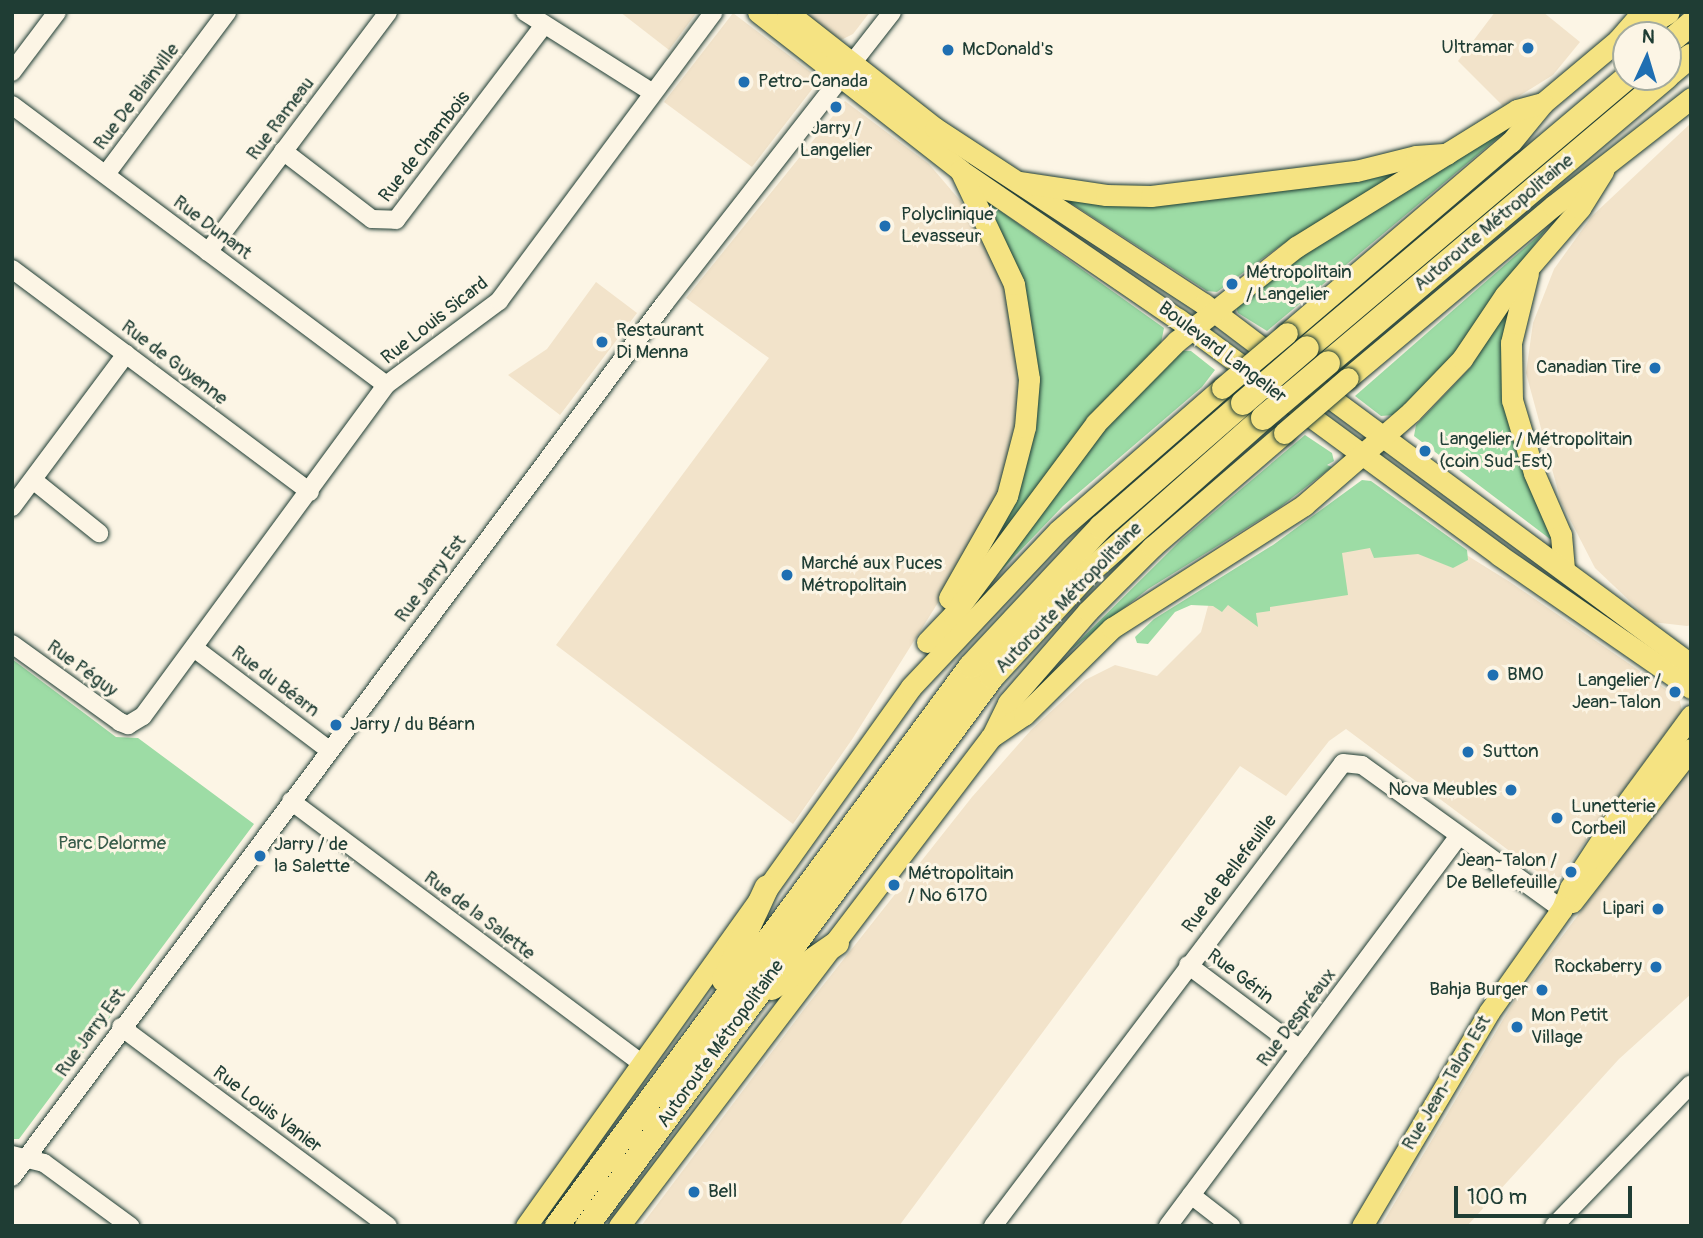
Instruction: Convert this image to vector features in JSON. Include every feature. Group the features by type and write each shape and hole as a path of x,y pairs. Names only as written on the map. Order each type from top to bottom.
{"highway":[{"path":"1653,21 1668,12"},
{"name":"Autoroute Métropolitaine","path":"557,1226 971,666 1092,536 1307,348 1612,91"},
{"name":"Autoroute Métropolitaine","path":"587,1226 992,677 1088,572 1263,418 1649,91"},
{"path":"703,1026 767,887"},
{"path":"747,1008 837,943"}],"main road":[{"name":"Boulevard Langelier","path":"758,12 1017,181 1212,313 1680,649 1691,665"},
{"name":"Boulevard Langelier","path":"787,12 847,72 960,170 1191,330 1363,456 1691,688"},
{"path":"526,1226 911,687 1058,531 1511,142 1544,103 1612,48"},
{"path":"619,1226 837,943 991,737 1008,702 1088,611 1152,547 1284,433 1553,206 1603,171 1691,98"},
{"path":"928,642 953,615 1096,423 1191,330 1289,251 1517,110 1544,103"},
{"path":"1017,181 1106,195 1151,196 1356,171 1416,156 1449,154"},
{"path":"911,687 928,642 1007,496 1028,401 1027,348 1018,295 1003,255 960,170"},
{"path":"991,737 1024,715 1118,624 1264,533 1384,437 1450,374 1511,287 1528,273 1603,171"},
{"path":"1528,273 1511,343 1511,400 1534,473 1561,535 1564,567"},
{"name":"Rue Jean-Talon Est","path":"1362,1226 1489,1012 1562,909 1570,888 1613,822 1691,716"},
{"name":"Rue Jean-Talon Est","path":"1562,909 1582,895 1691,749"}],"street":[{"path":"12,72 57,12"},
{"name":"Rue De Blainville","path":"106,174 227,12"},
{"name":"Rue Rameau","path":"208,252 388,12"},
{"path":"525,12 653,93"},
{"name":"Rue Louis Sicard","path":"128,725 143,716 386,385 499,301 714,12"},
{"name":"Rue Jarry Est","path":"12,1177 19,1157 121,1027 664,304 892,12"},
{"name":"Rue de Chambois","path":"283,151 372,219 396,220 544,24"},
{"name":"Rue Dunant","path":"12,105 386,385"},
{"name":"Rue de Guyenne","path":"12,269 310,492"},
{"path":"12,507 126,354"},
{"path":"33,480 99,533"},
{"name":"Rue Péguy","path":"12,644 128,725"},
{"name":"Rue du Béarn","path":"194,648 329,750"},
{"name":"Rue de Bellefeuille","path":"993,1226 1343,763 1362,765 1562,909"},
{"name":"Rue de la Salette","path":"290,801 643,1064"},
{"name":"Rue Despréaux","path":"1168,1226 1459,835"},
{"name":"Rue Gérin","path":"1188,965 1300,1049"},
{"name":"Rue Louis Vanier","path":"121,1027 388,1226"},
{"path":"1554,1226 1691,1084"},
{"path":"19,1157 44,1163 130,1226"},
{"path":"1191,1195 1231,1226"}],"shaded area":[{"path":"620,12 697,12 669,50"},
{"path":"801,12 870,12 853,34 841,40"},
{"path":"1495,12 1543,12 1580,42 1553,75 1503,106 1458,61"},
{"path":"733,13 820,79 752,167 664,102"},
{"path":"845,101 929,164 969,211 1002,276 1019,367 1018,412 1001,488 968,555 853,738 793,824 556,645 769,358 686,298"},
{"path":"1691,123 1691,625 1687,626 1652,622 1595,568 1561,502 1526,373 1533,323 1554,269 1592,216"},
{"path":"596,282 637,313 560,415 508,375 547,349"},
{"path":"1373,497 1510,582 1679,698 1682,711 1554,884 1346,729 1329,741 1286,796 1240,766 899,1226 641,1226 805,1008 972,797 1031,730 1085,680 1115,665 1157,676 1201,632 1211,595"},
{"path":"1691,764 1691,994 1619,1059 1467,1226 1381,1226 1514,1001"}],"green space":[{"path":"1512,126 1267,331 1238,313 1236,307 1277,269"},
{"path":"1408,166 1277,248 1217,292 1207,291 1060,196"},
{"path":"985,200 1164,328 1161,343 1092,414 1001,535 1034,341 1028,309"},
{"path":"1547,228 1452,356 1394,415 1381,416 1355,396"},
{"path":"1509,306 1504,341 1553,537 1550,539 1414,436 1416,425 1470,368"},
{"path":"1181,351 1191,351 1215,370 1202,387 1063,506 990,582 1106,423"},
{"path":"1305,435 1332,453 1334,461 1327,465 1332,467 1279,508 1148,589 1067,653 1182,539"},
{"path":"1362,480 1371,481 1467,550 1468,560 1453,568 1418,554 1374,558 1370,548 1342,553 1348,595 1270,607 1270,611 1256,613 1258,627 1228,605 1222,612 1213,606 1191,605 1175,612 1148,644 1137,643 1135,637 1154,619 1273,545"},
{"name":"Parc Delorme","path":"12,659 116,737 138,738 254,824 19,1139 12,1139"}],"place":[{"name":"Ultramar","path":"1528,48"},
{"name":"McDonald's","path":"948,50"},
{"name":"Petro-Canada","path":"744,82"},
{"name":"Jarry / Langelier","path":"836,107"},
{"name":"Polyclinique Levasseur","path":"885,226"},
{"name":"Métropolitain / Langelier","path":"1232,284"},
{"name":"Restaurant Di Menna","path":"602,342"},
{"name":"Canadian Tire","path":"1655,368"},
{"name":"Langelier / Métropolitain (coin Sud-Est)","path":"1425,451"},
{"name":"Marché aux Puces Métropolitain","path":"787,575"},
{"name":"BMO","path":"1493,675"},
{"name":"Langelier / Jean-Talon","path":"1675,692"},
{"name":"Jarry / du Béarn","path":"336,725"},
{"name":"Sutton","path":"1468,752"},
{"name":"Nova Meubles","path":"1511,790"},
{"name":"Lunetterie Corbeil","path":"1557,818"},
{"name":"Jarry / de la Salette","path":"260,856"},
{"name":"Jean-Talon / De Bellefeuille","path":"1571,872"},
{"name":"Métropolitain / No 6170","path":"894,885"},
{"name":"Lipari","path":"1658,909"},
{"name":"Rockaberry","path":"1656,967"},
{"name":"Bahja Burger","path":"1542,990"},
{"name":"Mon Petit Village","path":"1517,1027"},
{"name":"Bell","path":"694,1192"}]}
